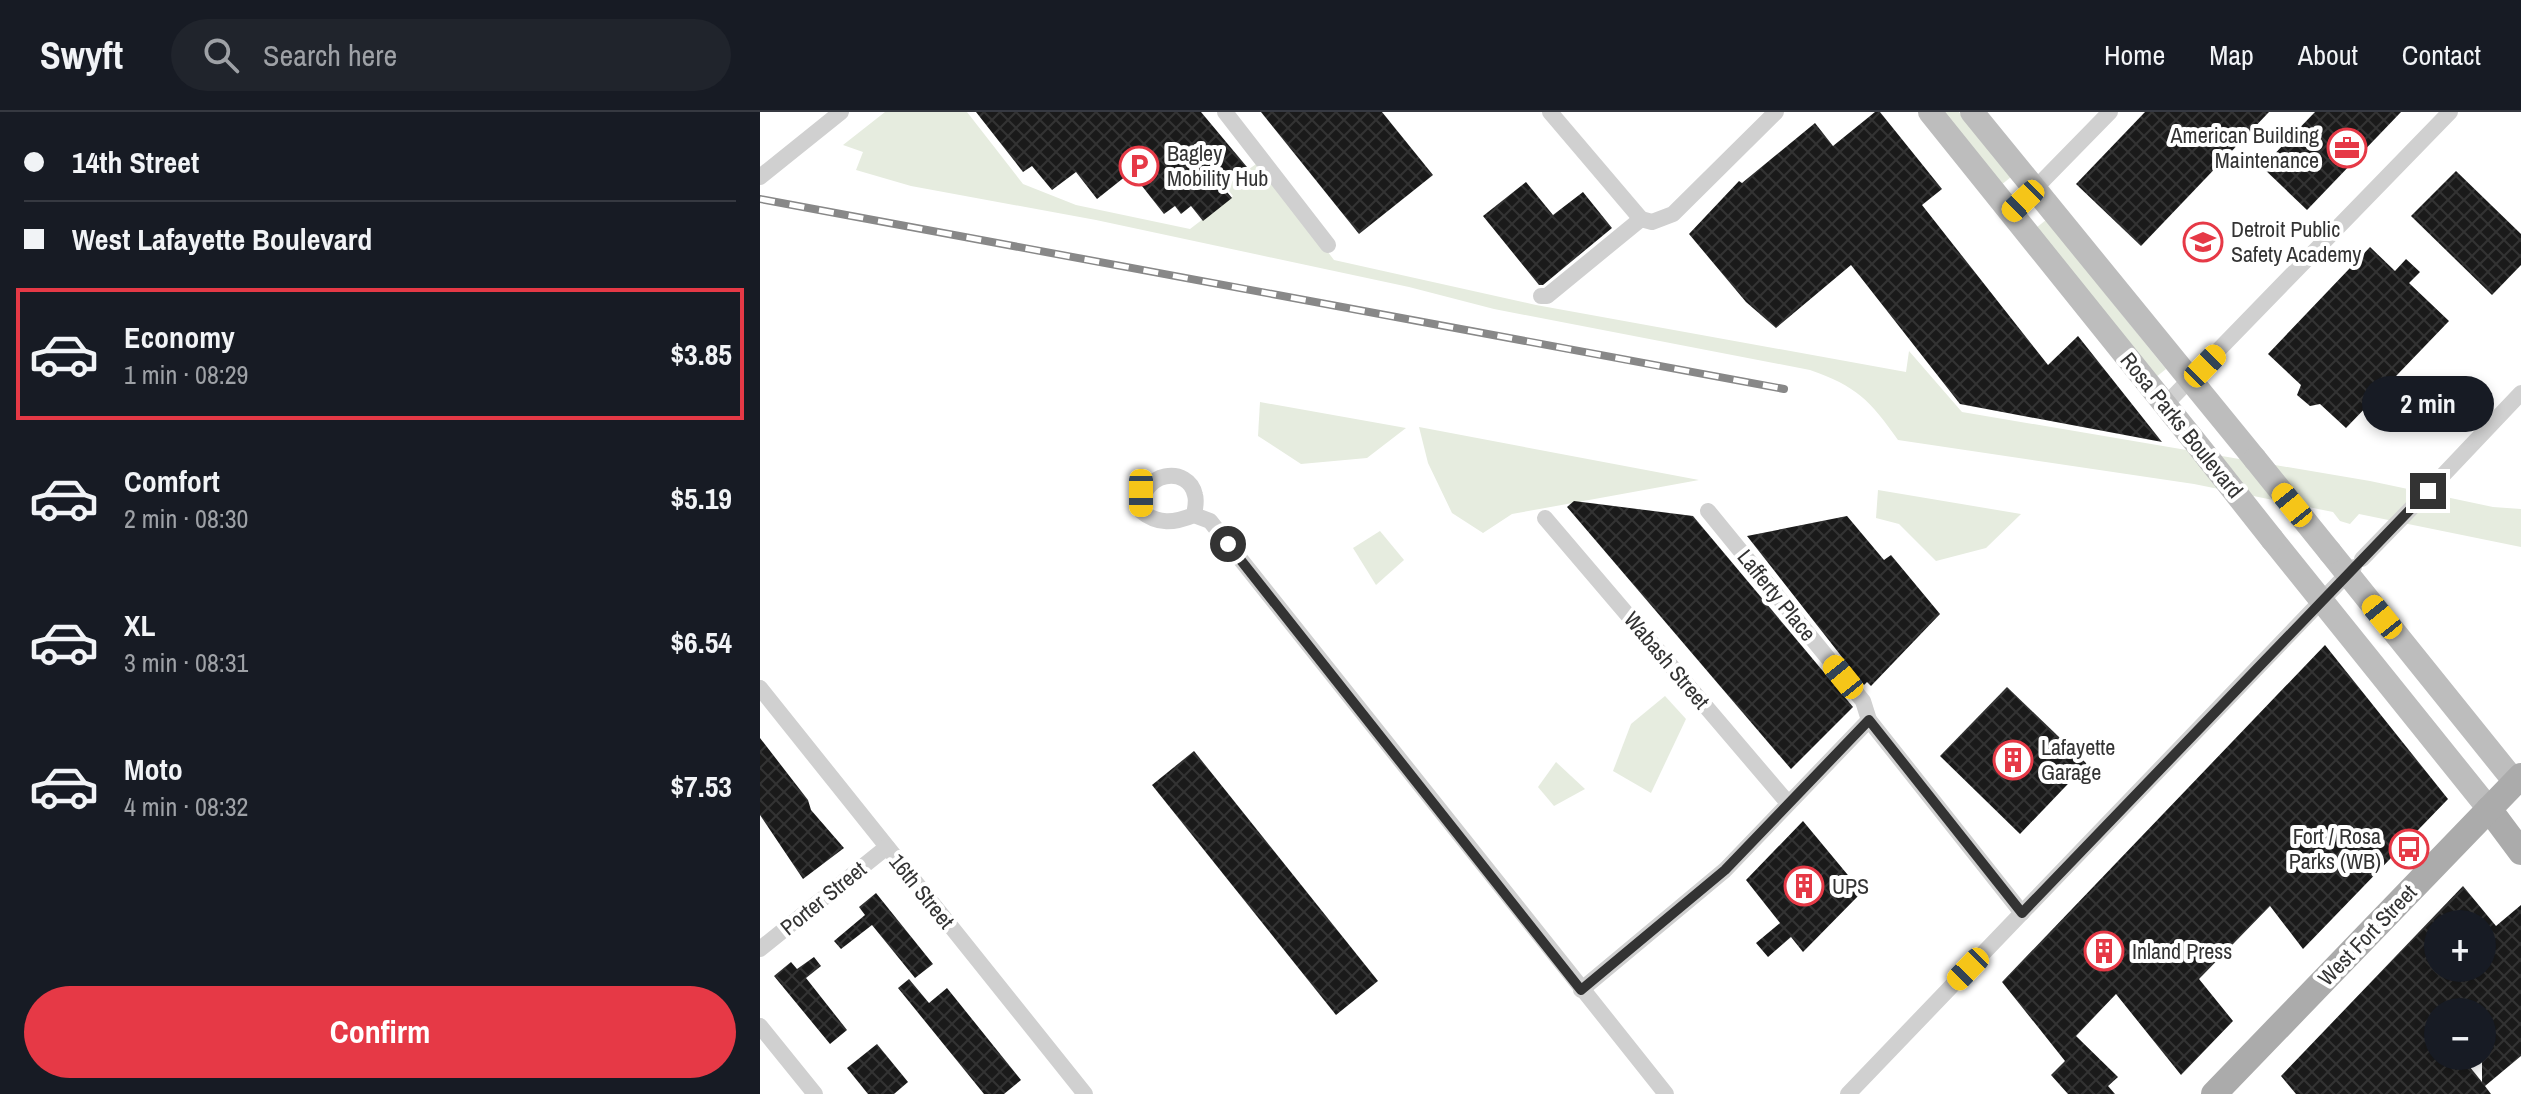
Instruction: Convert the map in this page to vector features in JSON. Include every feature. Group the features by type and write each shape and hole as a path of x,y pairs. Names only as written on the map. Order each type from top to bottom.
{"main road":[{"name":"Rosa Parks Boulevard","path":"1930,112 2521,852"},
{"name":"Rosa Parks Boulevard","path":"1972,112 2330,552 2354,567 2519,783"},
{"name":"West Fort Street","path":"2214,1094 2489,809 2519,783"}],"street":[{"path":"760,177 841,112"},
{"path":"1225,112 1328,245"},
{"path":"1550,112 1641,219 1652,222 1673,214 1776,112"},
{"path":"2011,213 2110,112"},
{"path":"2166,404 2450,112"},
{"path":"1541,296 1547,296 1641,219"},
{"path":"1848,1094 2521,393"},
{"name":"Lafferty Place","path":"1708,511 1863,701 1869,720 2022,913"},
{"path":"1202,518 1666,1094"},
{"name":"Wabash Street","path":"1545,518 1788,803"},
{"name":"16th Street","path":"760,688 1085,1094"},
{"path":"1581,990 1714,880 1869,720"},
{"name":"Porter Street","path":"760,949 887,847"},
{"path":"760,1026 815,1094"}],"shaded area":[{"path":"885,112 967,112 1023,184 1076,205 1190,229 1233,196 1225,186 1259,162 1334,260 1536,305 1906,372 1909,351 1962,412 2370,481 2493,507 2521,509 2521,547 2359,514 2350,524 2340,521 2333,512 2194,484 1898,440 1861,396 1839,382 1810,370 1494,309 1409,287 1096,220 911,186 856,170 863,152 843,145"},
{"path":"1942,112 1959,112 2011,177 2001,185"},
{"path":"2046,220 2166,369 2156,377 2036,228"},
{"path":"1260,402 1406,428 1367,458 1301,464 1258,436"},
{"path":"1419,427 1699,480 1512,514 1483,533 1452,513 1428,463"},
{"path":"1878,490 2021,514 1986,548 1936,561 1899,524 1876,518"},
{"path":"1380,531 1404,560 1376,585 1353,548"},
{"path":"1665,696 1686,719 1651,793 1613,771 1631,724"},
{"path":"1556,762 1585,789 1554,806 1538,787"}],"building":[{"name":"Bagley Mobility Hub","path":"976,112 1201,112 1247,167 1222,186 1232,198 1203,221 1191,206 1181,214 1175,206 1164,214 1131,172 1097,199 1076,172 1052,190 1032,166 1023,172"},
{"path":"1261,112 1382,112 1433,175 1359,234"},
{"path":"1875,112 1880,112 1942,189 1922,205 2048,365 2078,336 2162,442 1960,404 1851,265 1776,328 1746,302 1689,234 1739,181 1742,183 1815,123 1833,146"},
{"path":"2145,112 2269,112 2141,246 2076,184"},
{"path":"2315,112 2401,112 2307,210 2262,167"},
{"path":"2456,171 2521,234 2521,265 2492,295 2411,216"},
{"path":"1526,182 1553,215 1583,192 1612,228 1543,285 1539,285 1483,216"},
{"path":"2370,247 2395,271 2406,259 2420,272 2409,283 2449,321 2346,428 2320,404 2310,406 2297,395 2301,385 2268,354"},
{"path":"1574,501 1693,516 1853,707 1791,769 1567,507"},
{"path":"1847,516 1884,560 1891,555 1940,614 1871,686 1867,682 1864,685 1747,536"},
{"path":"2325,645 2448,799 2303,949 2270,906 2199,979 2233,1021 2181,1075 2116,994 2076,1036 2118,1077 2108,1086 2115,1094 2068,1094 2051,1075 2065,1061 2002,982"},
{"name":"Lafayette Garage","path":"2007,687 2087,764 2020,834 1940,756"},
{"path":"760,738 808,800 811,810 844,848 803,879 760,815"},
{"path":"1194,751 1378,981 1336,1015 1152,785"},
{"name":"UPS","path":"1803,821 1862,892 1803,952 1791,937 1768,957 1756,943 1780,923 1746,880"},
{"path":"2463,886 2483,910 2440,910"},
{"path":"876,893 933,964 915,978 872,925 841,949 834,941 865,915 859,907"},
{"path":"2521,905 2521,1056 2485,1086 2491,1094 2296,1094 2281,1076 2424,927 2424,982 2496,982 2496,926"},
{"path":"814,957 821,966 806,978 847,1030 830,1044 774,976 791,962 797,969"},
{"path":"909,979 929,1003 947,988 1021,1080 1004,1094 984,1094 898,988"},
{"path":"877,1044 908,1082 894,1094 868,1094 847,1068"}],"railway":[{"path":"760,199 1784,389"}],"place":[{"name":"American Building Maintenance","path":"2347,148"},
{"name":"Bagley Mobility Hub","path":"1139,166"},
{"name":"Detroit Public Safety Academy","path":"2203,242"},
{"name":"Lafayette Garage","path":"2013,760"},
{"name":"Fort / Rosa Parks (WB)","path":"2409,849"},
{"name":"UPS","path":"1804,886"},
{"name":"Inland Press","path":"2104,951"}],"route":[{"path":"1228,544 1581,990 1725,870 1869,720 2022,913 2428,491"}]}
